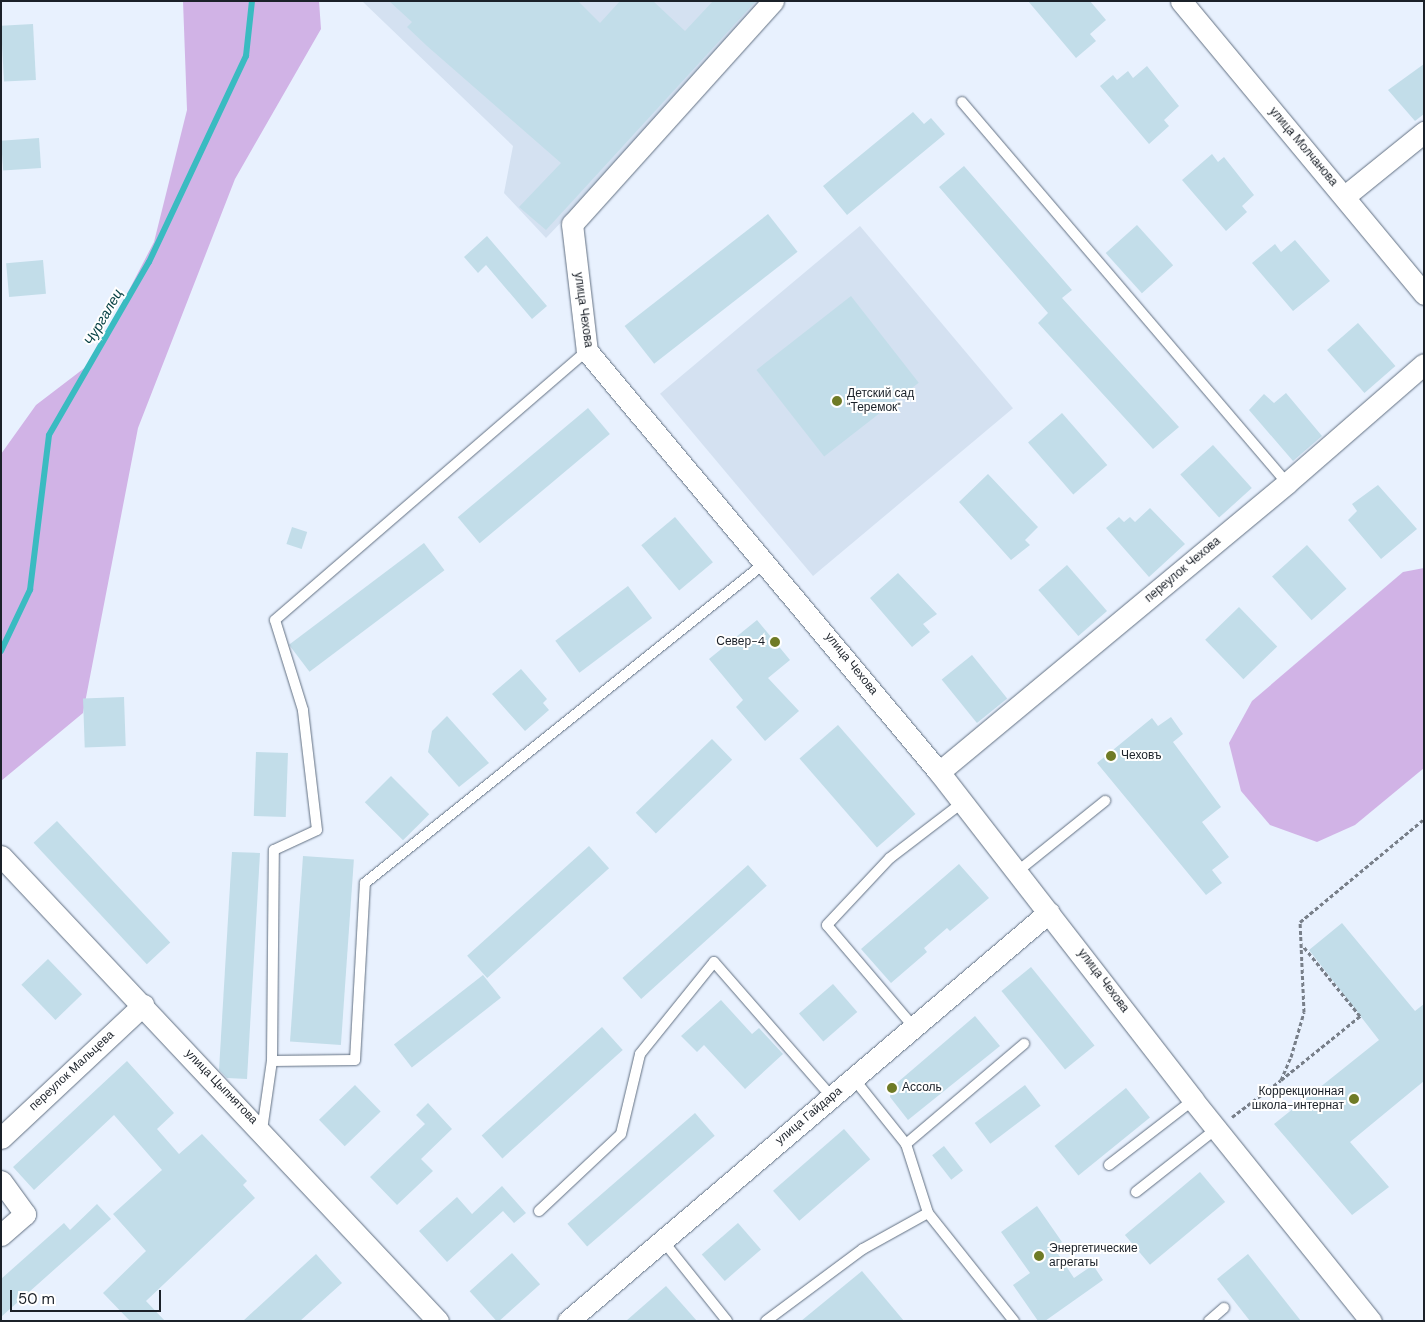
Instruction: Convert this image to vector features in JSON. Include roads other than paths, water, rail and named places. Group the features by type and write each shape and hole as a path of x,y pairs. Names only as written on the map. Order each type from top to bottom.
{"street":[{"name":"улица Чехова","path":"773,1 572,224 587,351 767,562 939,772 1018,871 1193,1100 1371,1321"},
{"name":"улица Молчанова","path":"1181,1 1345,196 1424,294"},
{"path":"1345,196 1424,132"},
{"name":"переулок Чехова","path":"939,772 1287,483 1424,364"},
{"name":"улица Цыпнятова","path":"1,856 262,1130 438,1321"},
{"name":"улица Гайдара","path":"571,1320 664,1242 831,1096 854,1079 912,1025 1049,912"},
{"name":"переулок Мальцева","path":"1,1138 144,1005"},
{"path":"1,1181 25,1214 1,1235"}],"lane":[{"path":"962,102 1287,483"},
{"path":"262,1130 272,1062 274,850 317,830 303,710 275,620 587,351"},
{"path":"272,1062 355,1060 366,883 767,562"},
{"path":"1018,871 1105,801"},
{"path":"912,1025 827,925 890,858 963,802"},
{"path":"539,1211 621,1134 640,1054 714,962 831,1096"},
{"path":"906,1144 1024,1044"},
{"path":"854,1079 906,1144 928,1213 1014,1321"},
{"path":"1109,1165 1193,1100"},
{"path":"1136,1192 1216,1129"},
{"path":"766,1321 863,1249 928,1213"},
{"path":"664,1242 727,1321"},
{"path":"1209,1321 1224,1308"}],"waterway":[{"name":"Чургалец","path":"1,651 30,590 49,435 149,262 246,56 252,1"}],"place":[{"name":"Детский сад \"Теремок\"","path":"837,401"},
{"name":"Север-4","path":"775,642"},
{"name":"Чеховъ","path":"1111,756"},
{"name":"Ассоль","path":"892,1088"},
{"name":"Коррекционная школа-интернат","path":"1354,1099"},
{"name":"Энергетические агрегаты","path":"1039,1256"}]}
